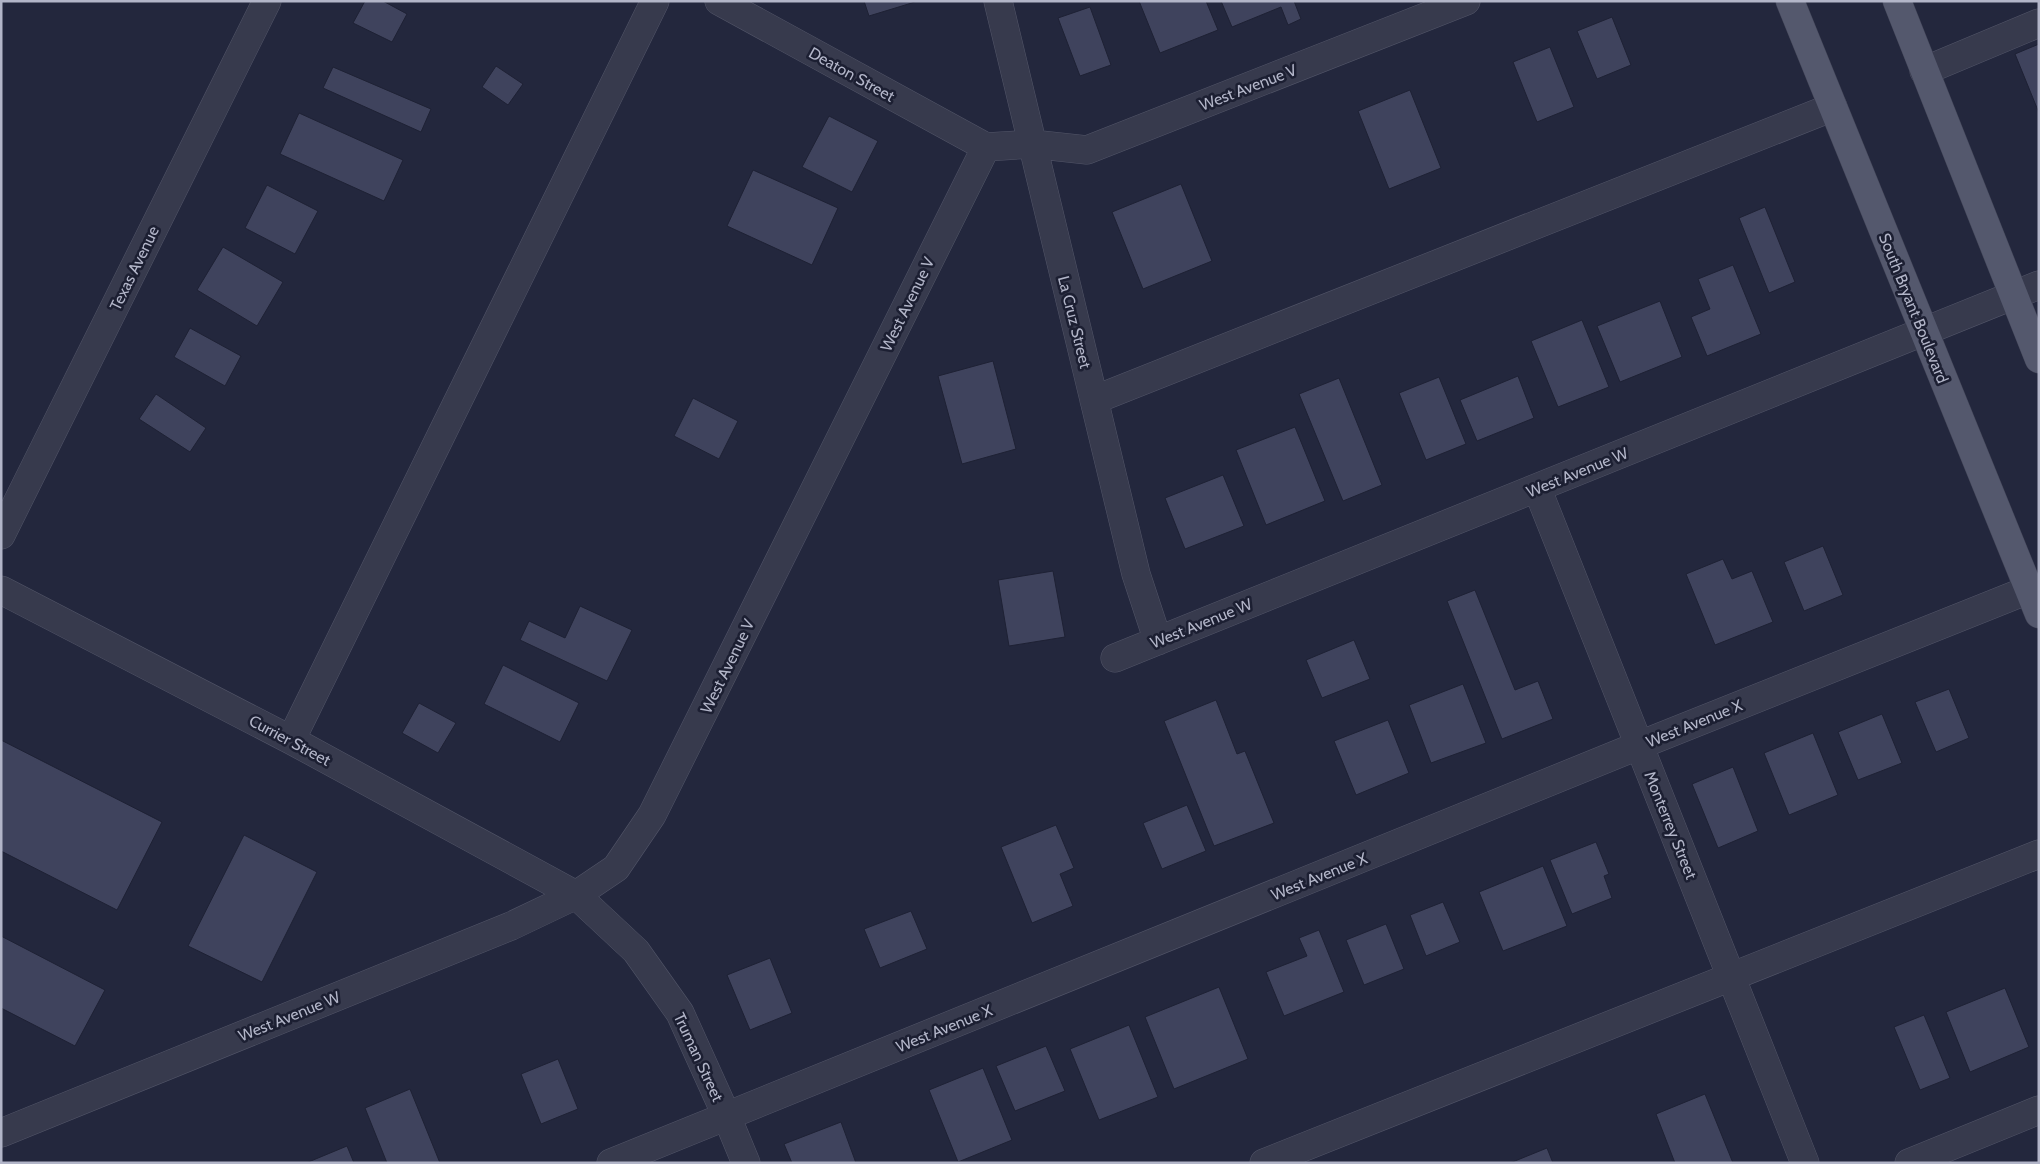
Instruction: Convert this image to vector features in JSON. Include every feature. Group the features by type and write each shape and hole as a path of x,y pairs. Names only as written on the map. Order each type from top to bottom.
{"main road":[{"name":"South Bryant Boulevard","path":"1790,1 2033,602"},
{"path":"1897,1 2012,296 2039,360"}],"street":[{"name":"Texas Avenue","path":"1,535 266,1"},
{"path":"291,740 655,1"},
{"name":"Deaton Street","path":"719,1 986,146"},
{"name":"La Cruz Street","path":"998,1 1136,574 1158,641"},
{"name":"West Avenue V","path":"576,896 616,868 652,816 986,146 1032,144 1087,150 1466,1"},
{"path":"1924,71 2039,23"},
{"path":"1094,400 1833,107"},
{"name":"West Avenue W","path":"1115,658 2039,285"},
{"name":"Monterrey Street","path":"1537,488 1805,1163"},
{"name":"Currier Street","path":"1,590 291,740 576,896"},
{"name":"West Avenue X","path":"611,1163 1640,745 2033,602"},
{"path":"1264,1163 2039,854"},
{"name":"West Avenue W","path":"1,1133 511,926 576,896"},
{"name":"Truman Street","path":"576,896 636,952 680,1014 746,1163"},
{"path":"1909,1163 2039,1110"}],"building":[{"path":"365,1 383,1 407,14 392,42 353,23"},
{"path":"864,1 915,1 915,2 869,16"},
{"path":"1139,1 1206,1 1218,30 1160,53"},
{"path":"1221,1 1294,1 1301,19 1288,25 1281,7 1232,27"},
{"path":"1090,7 1111,65 1080,76 1058,18"},
{"path":"1612,17 1631,65 1597,79 1577,31"},
{"path":"2039,44 2039,113 2015,54"},
{"path":"1550,47 1574,107 1537,122 1513,62"},
{"path":"496,66 523,84 508,105 482,87"},
{"path":"333,67 431,109 421,132 323,88"},
{"path":"1410,90 1441,168 1389,189 1358,111"},
{"path":"299,113 403,160 384,201 280,154"},
{"path":"829,116 878,141 852,192 802,167"},
{"path":"753,170 838,208 812,265 727,226"},
{"path":"1181,184 1212,261 1143,289 1112,212"},
{"path":"267,185 318,211 295,254 245,228"},
{"path":"1765,207 1795,282 1769,293 1739,218"},
{"path":"223,247 283,282 257,326 197,290"},
{"path":"1733,265 1761,334 1707,356 1691,317 1710,309 1698,279"},
{"path":"1660,301 1682,357 1620,382 1597,326"},
{"path":"1582,320 1609,387 1558,407 1531,341"},
{"path":"190,328 241,356 225,386 174,357"},
{"path":"993,361 1016,449 962,464 938,376"},
{"path":"1518,376 1534,418 1477,441 1460,400"},
{"path":"1439,377 1466,444 1426,460 1399,393"},
{"path":"1339,378 1382,485 1343,501 1299,394"},
{"path":"156,394 206,428 190,452 139,419"},
{"path":"693,398 738,421 719,459 674,436"},
{"path":"1295,427 1325,501 1266,525 1236,450"},
{"path":"1223,475 1244,526 1185,549 1165,498"},
{"path":"1823,546 1843,595 1804,611 1784,562"},
{"path":"1723,559 1732,579 1752,571 1773,622 1715,645 1686,574"},
{"path":"1053,571 1065,637 1009,646 998,580"},
{"path":"1475,590 1515,690 1538,681 1553,719 1502,739 1447,601"},
{"path":"580,606 632,630 607,681 520,640 529,621 565,638"},
{"path":"1354,640 1370,679 1322,698 1306,660"},
{"path":"503,665 579,703 560,742 484,704"},
{"path":"1463,684 1486,743 1431,763 1409,705"},
{"path":"1949,689 1969,738 1936,752 1915,702"},
{"path":"1216,700 1237,754 1245,751 1274,823 1214,846 1164,721"},
{"path":"419,703 456,723 438,753 402,733"},
{"path":"1882,714 1902,763 1858,780 1838,732"},
{"path":"1388,720 1409,773 1356,795 1334,741"},
{"path":"1813,733 1838,795 1789,815 1764,753"},
{"path":"1,740 162,822 117,910 1,851"},
{"path":"1733,767 1758,831 1718,848 1692,784"},
{"path":"1187,805 1206,851 1162,869 1143,823"},
{"path":"1056,825 1074,868 1060,874 1073,906 1032,923 1001,847"},
{"path":"244,835 317,872 262,982 188,946"},
{"path":"1596,842 1609,874 1604,876 1612,898 1572,914 1550,860"},
{"path":"1543,866 1567,926 1503,951 1479,892"},
{"path":"1443,902 1460,942 1426,956 1410,915"},
{"path":"911,911 927,949 880,968 864,929"},
{"path":"1386,924 1404,969 1364,985 1346,940"},
{"path":"1319,930 1344,992 1284,1016 1266,972 1307,956 1299,938"},
{"path":"1,936 105,990 75,1046 1,1008"},
{"path":"770,958 792,1013 750,1030 727,975"},
{"path":"1219,987 1248,1059 1174,1089 1145,1017"},
{"path":"2005,988 2029,1047 1970,1072 1946,1012"},
{"path":"1924,1015 1950,1078 1920,1090 1894,1027"},
{"path":"1129,1025 1158,1097 1099,1120 1070,1049"},
{"path":"1046,1046 1065,1091 1015,1111 996,1066"},
{"path":"558,1059 578,1109 541,1124 521,1074"},
{"path":"983,1068 1012,1140 958,1162 929,1090"},
{"path":"410,1089 440,1163 387,1163 365,1108"},
{"path":"1705,1094 1733,1163 1675,1163 1656,1114"},
{"path":"841,1122 856,1163 792,1163 784,1144"},
{"path":"347,1146 354,1163 306,1163"},
{"path":"1547,1148 1553,1163 1510,1163"}]}
